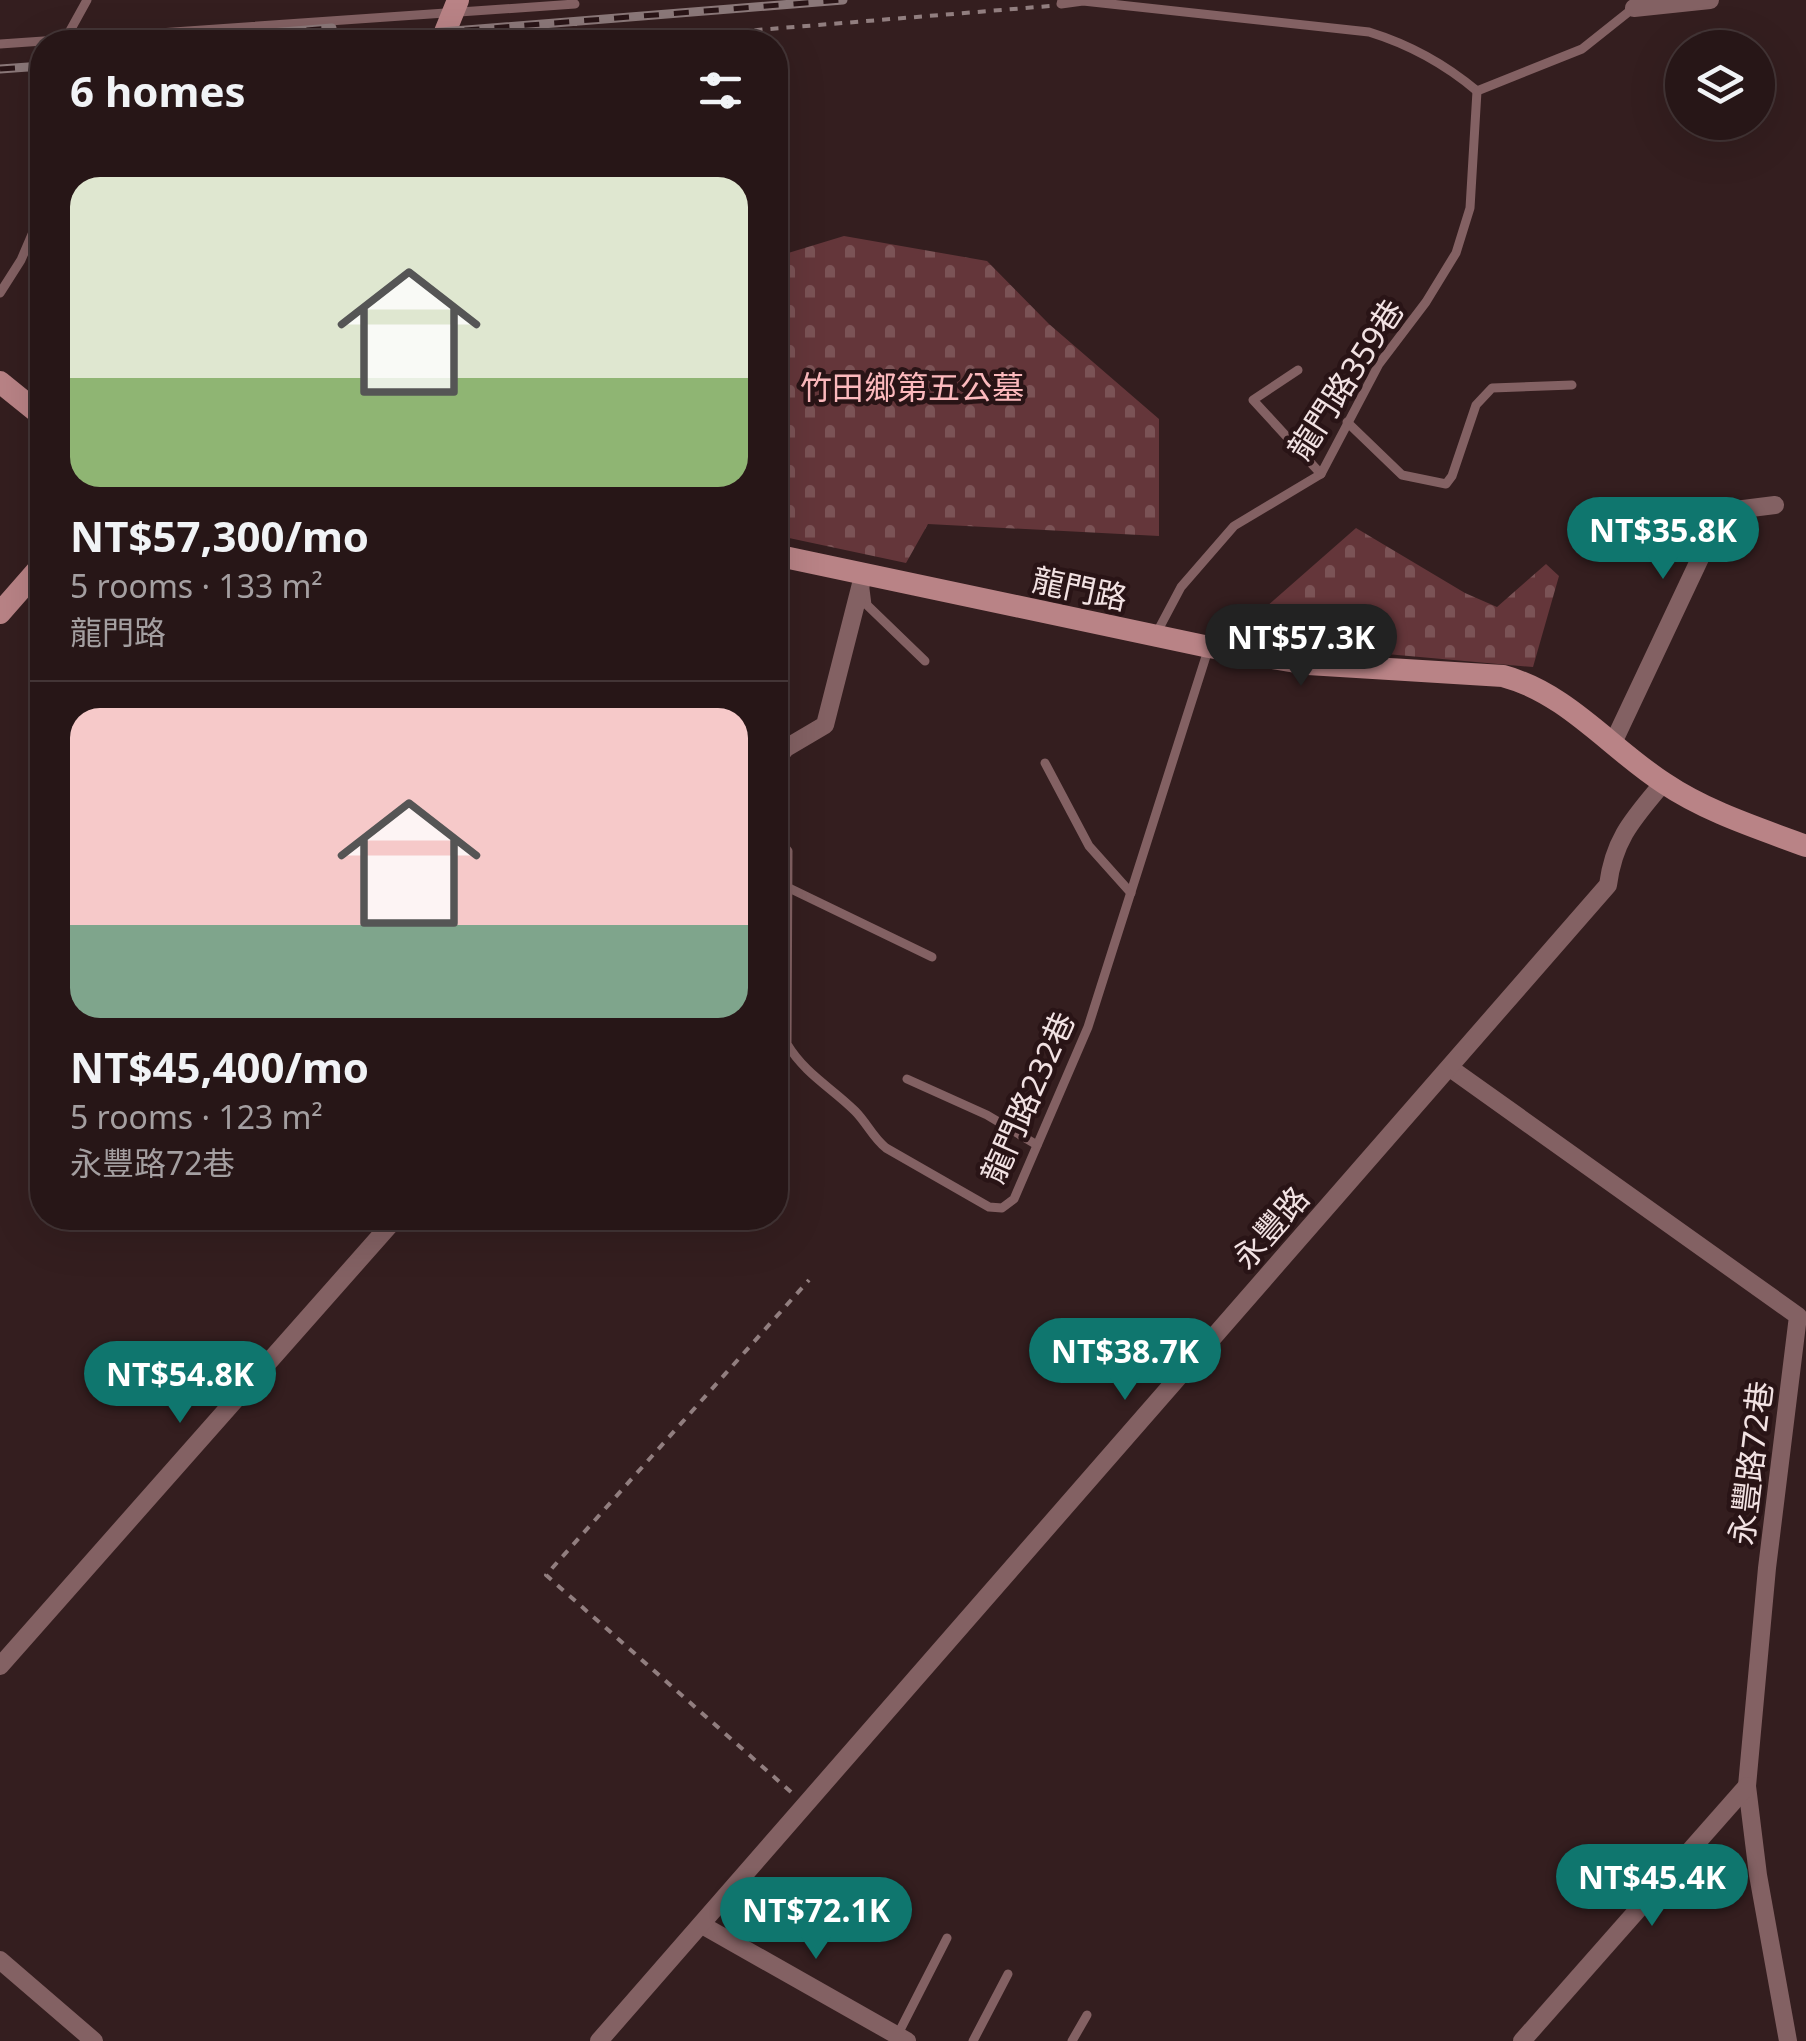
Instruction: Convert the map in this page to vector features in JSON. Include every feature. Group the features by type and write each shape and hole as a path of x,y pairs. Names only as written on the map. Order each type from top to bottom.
{"street":[{"path":"1638,4 1710,0"},
{"path":"446,30 456,6"},
{"path":"0,382 30,406"},
{"path":"1613,743 1719,512 1774,504"},
{"name":"龍門路","path":"788,558 1154,637 1308,664 1503,676 1527,682 1663,783 1734,819 1806,846"},
{"path":"788,747 825,725 863,576"},
{"path":"0,613 30,579"},
{"name":"永豐路","path":"599,2041 1608,885 1622,833 1663,783"},
{"name":"永豐路72巷","path":"1450,1068 1798,1316 1767,1568 1747,1786 1758,1875 1788,2041"},
{"path":"0,1666 385,1230"},
{"path":"1522,2041 1747,1786"},
{"path":"702,1925 902,2038"},
{"path":"0,1960 94,2041"}],"lane":[{"path":"70,30 87,0"},
{"path":"1060,0 1062,4 1083,0 1369,32 1402,42 1478,91 1582,49 1638,4"},
{"path":"164,30 456,6 576,4"},
{"path":"0,44 30,41"},
{"name":"龍門路359巷","path":"1154,637 1181,587 1234,526 1321,474 1379,364 1426,302 1456,253 1470,208 1478,91"},
{"path":"0,292 30,239"},
{"path":"1298,370 1253,400 1321,474"},
{"path":"1346,422 1402,476 1446,484 1476,405 1492,388 1572,384"},
{"path":"863,576 867,606 925,661"},
{"name":"龍門路232巷","path":"788,1046 799,1064 856,1112 886,1148 989,1206 1002,1208 1014,1199 1088,1027 1209,647"},
{"path":"1045,763 1090,846 1131,893"},
{"name":"龍門路232巷","path":"788,851 788,886"},
{"path":"788,886 932,957"},
{"path":"907,1079 987,1115 1038,1146"},
{"path":"902,2038 947,1938"},
{"path":"973,2041 1008,1974"},
{"path":"1072,2041 1086,2015"}],"path":[{"path":"759,30 1056,6 1060,0"},
{"path":"575,30 576,4"},
{"path":"806,1805 546,1575 808,1280"}],"green space":[{"name":"竹田鄉第五公墓","path":"844,236 987,261 1049,324 1159,419 1159,536 928,524 906,563 788,538 788,253"},
{"path":"1356,528 1465,593 1497,607 1546,564 1559,576 1533,667 1286,645 1234,635"}],"railway":[{"path":"466,30 843,0"},
{"path":"307,30 332,28"},
{"path":"0,69 30,67"}]}
